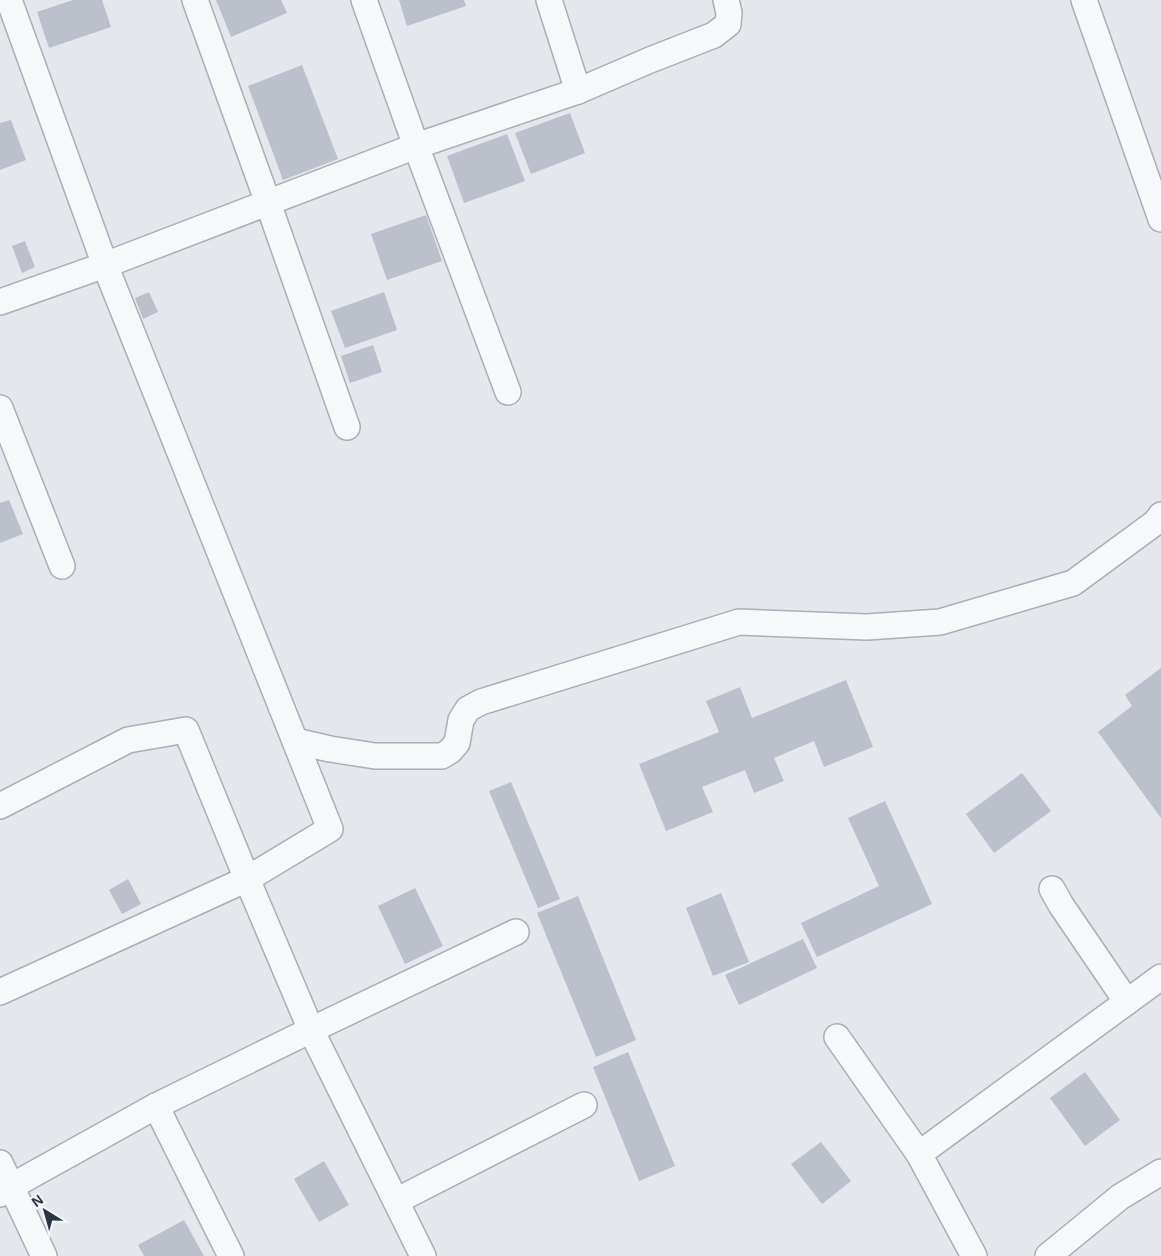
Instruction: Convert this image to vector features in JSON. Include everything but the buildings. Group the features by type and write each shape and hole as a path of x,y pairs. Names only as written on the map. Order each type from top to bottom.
{"street":[{"path":"0,992 247,879 330,829 105,265 9,0"},
{"path":"195,0 347,427"},
{"path":"364,0 416,146 508,392"},
{"path":"548,0 578,90"},
{"path":"0,302 105,265 416,146 578,90 714,35 728,24 729,12 726,0"},
{"path":"1084,0 1161,219"},
{"path":"0,408 62,566"},
{"path":"294,741 375,756 442,756 457,743 460,720 468,709 481,702 739,622 867,627 940,622 1073,583 1156,522 1161,516"},
{"path":"0,806 128,740 186,730 311,1030 423,1256"},
{"path":"1052,889 1127,1002"},
{"path":"6,1190 156,1106 516,932"},
{"path":"919,1154 1161,977"},
{"path":"837,1037 919,1154 974,1256"},
{"path":"156,1106 231,1256"},
{"path":"396,1200 584,1106"},
{"path":"0,1163 6,1190 44,1256"},
{"path":"1048,1256 1120,1198 1161,1172"}]}
